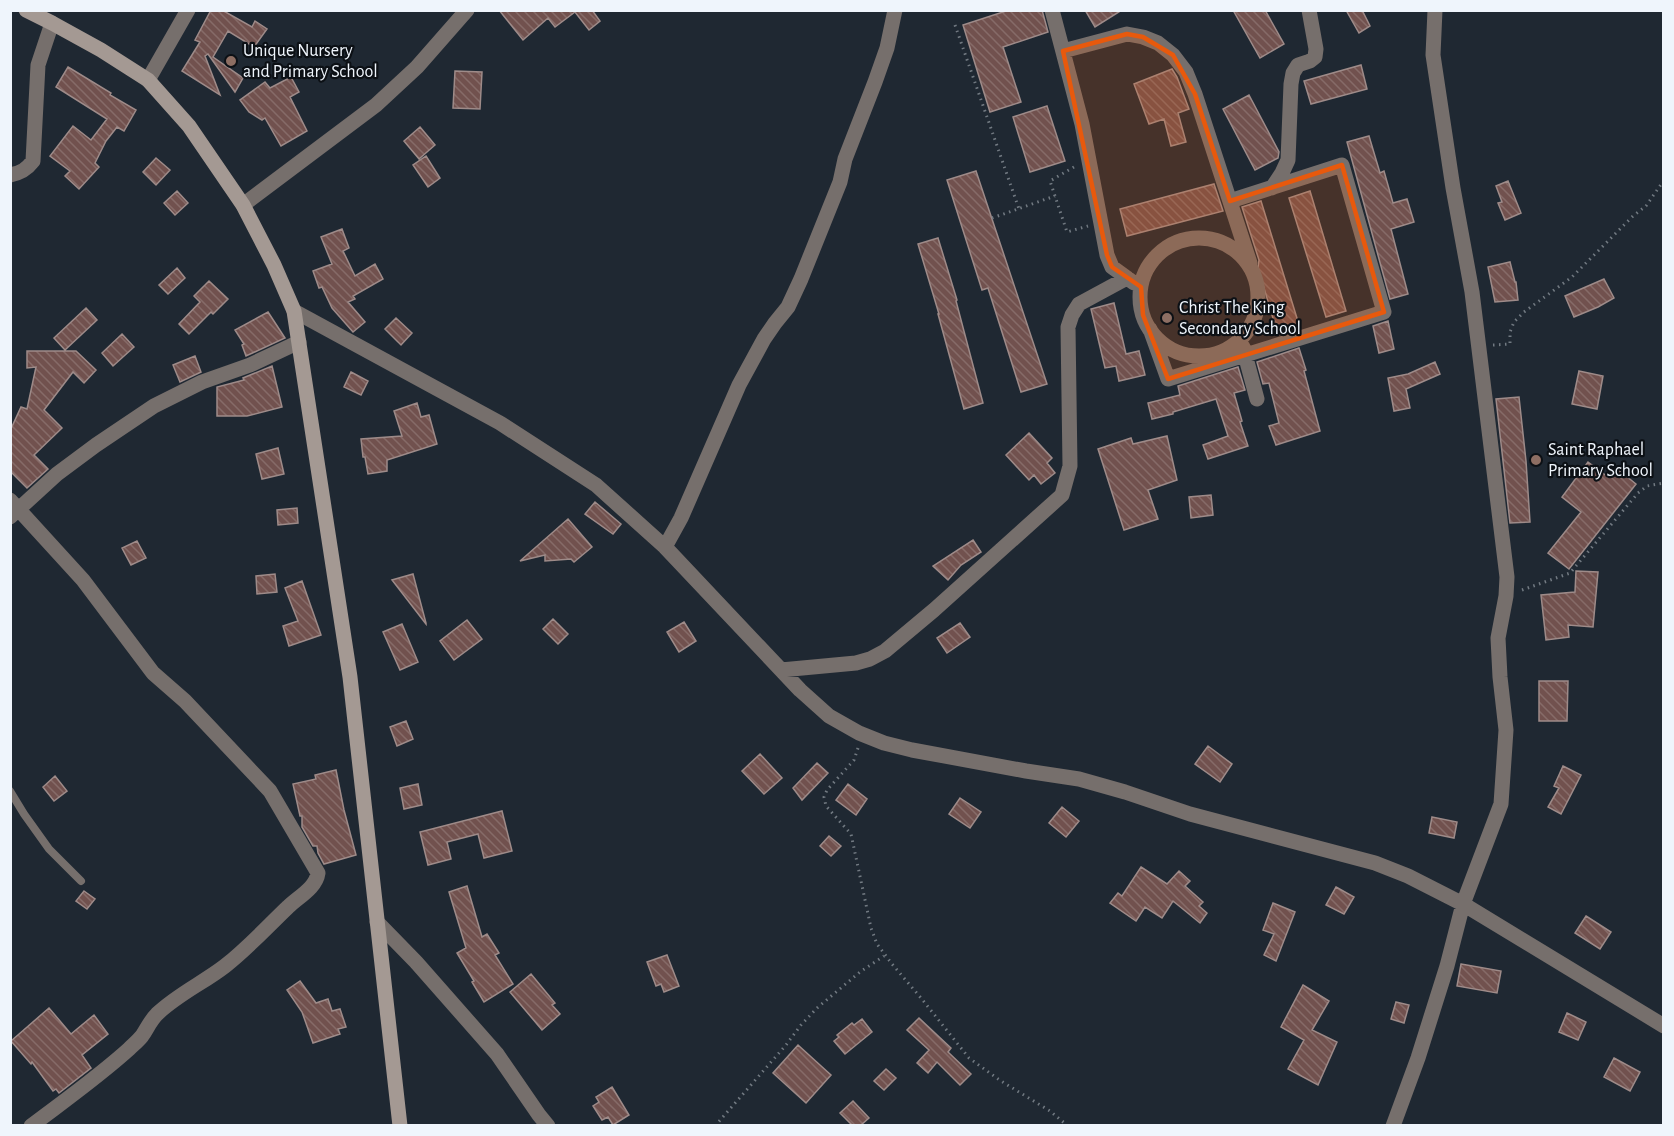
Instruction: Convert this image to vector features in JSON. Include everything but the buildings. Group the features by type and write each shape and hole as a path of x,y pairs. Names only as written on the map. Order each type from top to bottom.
{"street":[{"path":"26,10 101,50 148,80 189,126 243,205 274,265 294,311 350,677 400,1125"},
{"path":"148,80 188,10"},
{"path":"243,205 397,87 467,10"},
{"path":"665,547 681,518 739,385 764,339 788,307 801,279 840,182 845,159 887,48 896,10"},
{"path":"1052,10 1082,124 1107,255 1113,267 1141,287"},
{"path":"1272,188 1288,160 1293,73 1298,66 1316,57 1309,10"},
{"path":"1393,1125 1447,966 1463,904 1501,804 1506,730 1498,638 1507,577 1472,292 1453,188 1433,55 1435,10"},
{"path":"10,175 28,168 33,161 38,65 52,22"},
{"path":"1063,51 1127,34 1158,43 1173,55 1185,72 1195,94 1253,271 1258,287 1258,303 1254,319 1246,333 1235,345 1205,356 1189,356 1174,351 1160,341 1150,329"},
{"path":"1230,201 1342,165 1384,312 1168,379 1143,315 1140,298 1148,267 1158,254 1171,244 1202,237 1218,240 1232,247 1253,271"},
{"path":"781,670 856,663 885,651 1062,495 1070,466 1068,327 1078,304 1127,278"},
{"path":"294,311 500,423 596,486 665,547 800,690 830,716 859,734 912,750 1079,779 1190,814 1375,863 1408,876 1463,904 1664,1026"},
{"path":"1240,339 1257,399"},
{"path":"31,1125 128,1050 143,1035 157,1014 188,989 223,968 252,944 312,886 317,880 318,873 270,791 185,701 153,673 82,580 13,508 80,457 154,406 202,382 250,365 299,342"},
{"path":"377,922 416,962 497,1054 548,1125"}],"lane":[{"path":"10,791 50,849 81,882"}],"path":[{"path":"955,25 1019,209"},
{"path":"1088,159 1050,181 1067,231 1101,223"},
{"path":"1479,347 1510,344 1510,332 1514,322 1572,277 1646,206 1664,180"},
{"path":"992,218 1055,196"},
{"path":"1506,596 1570,573 1638,493 1647,486 1664,483"},
{"path":"859,734 858,752 854,760 827,790 824,797 826,806 851,834 871,928 877,944 969,1058 1068,1125"},
{"path":"715,1125 817,1008 860,972 885,955"}],"highlighted area":[{"path":"1127,34 1143,37 1173,55 1195,94 1230,201 1342,165 1384,312 1168,379 1143,315 1141,287 1112,267 1107,255 1063,51"}],"place":[{"name":"Unique Nursery and Primary School","path":"231,61"},
{"name":"Christ The King Secondary School","path":"1167,318"},
{"name":"Saint Raphael Primary School","path":"1536,460"}]}
